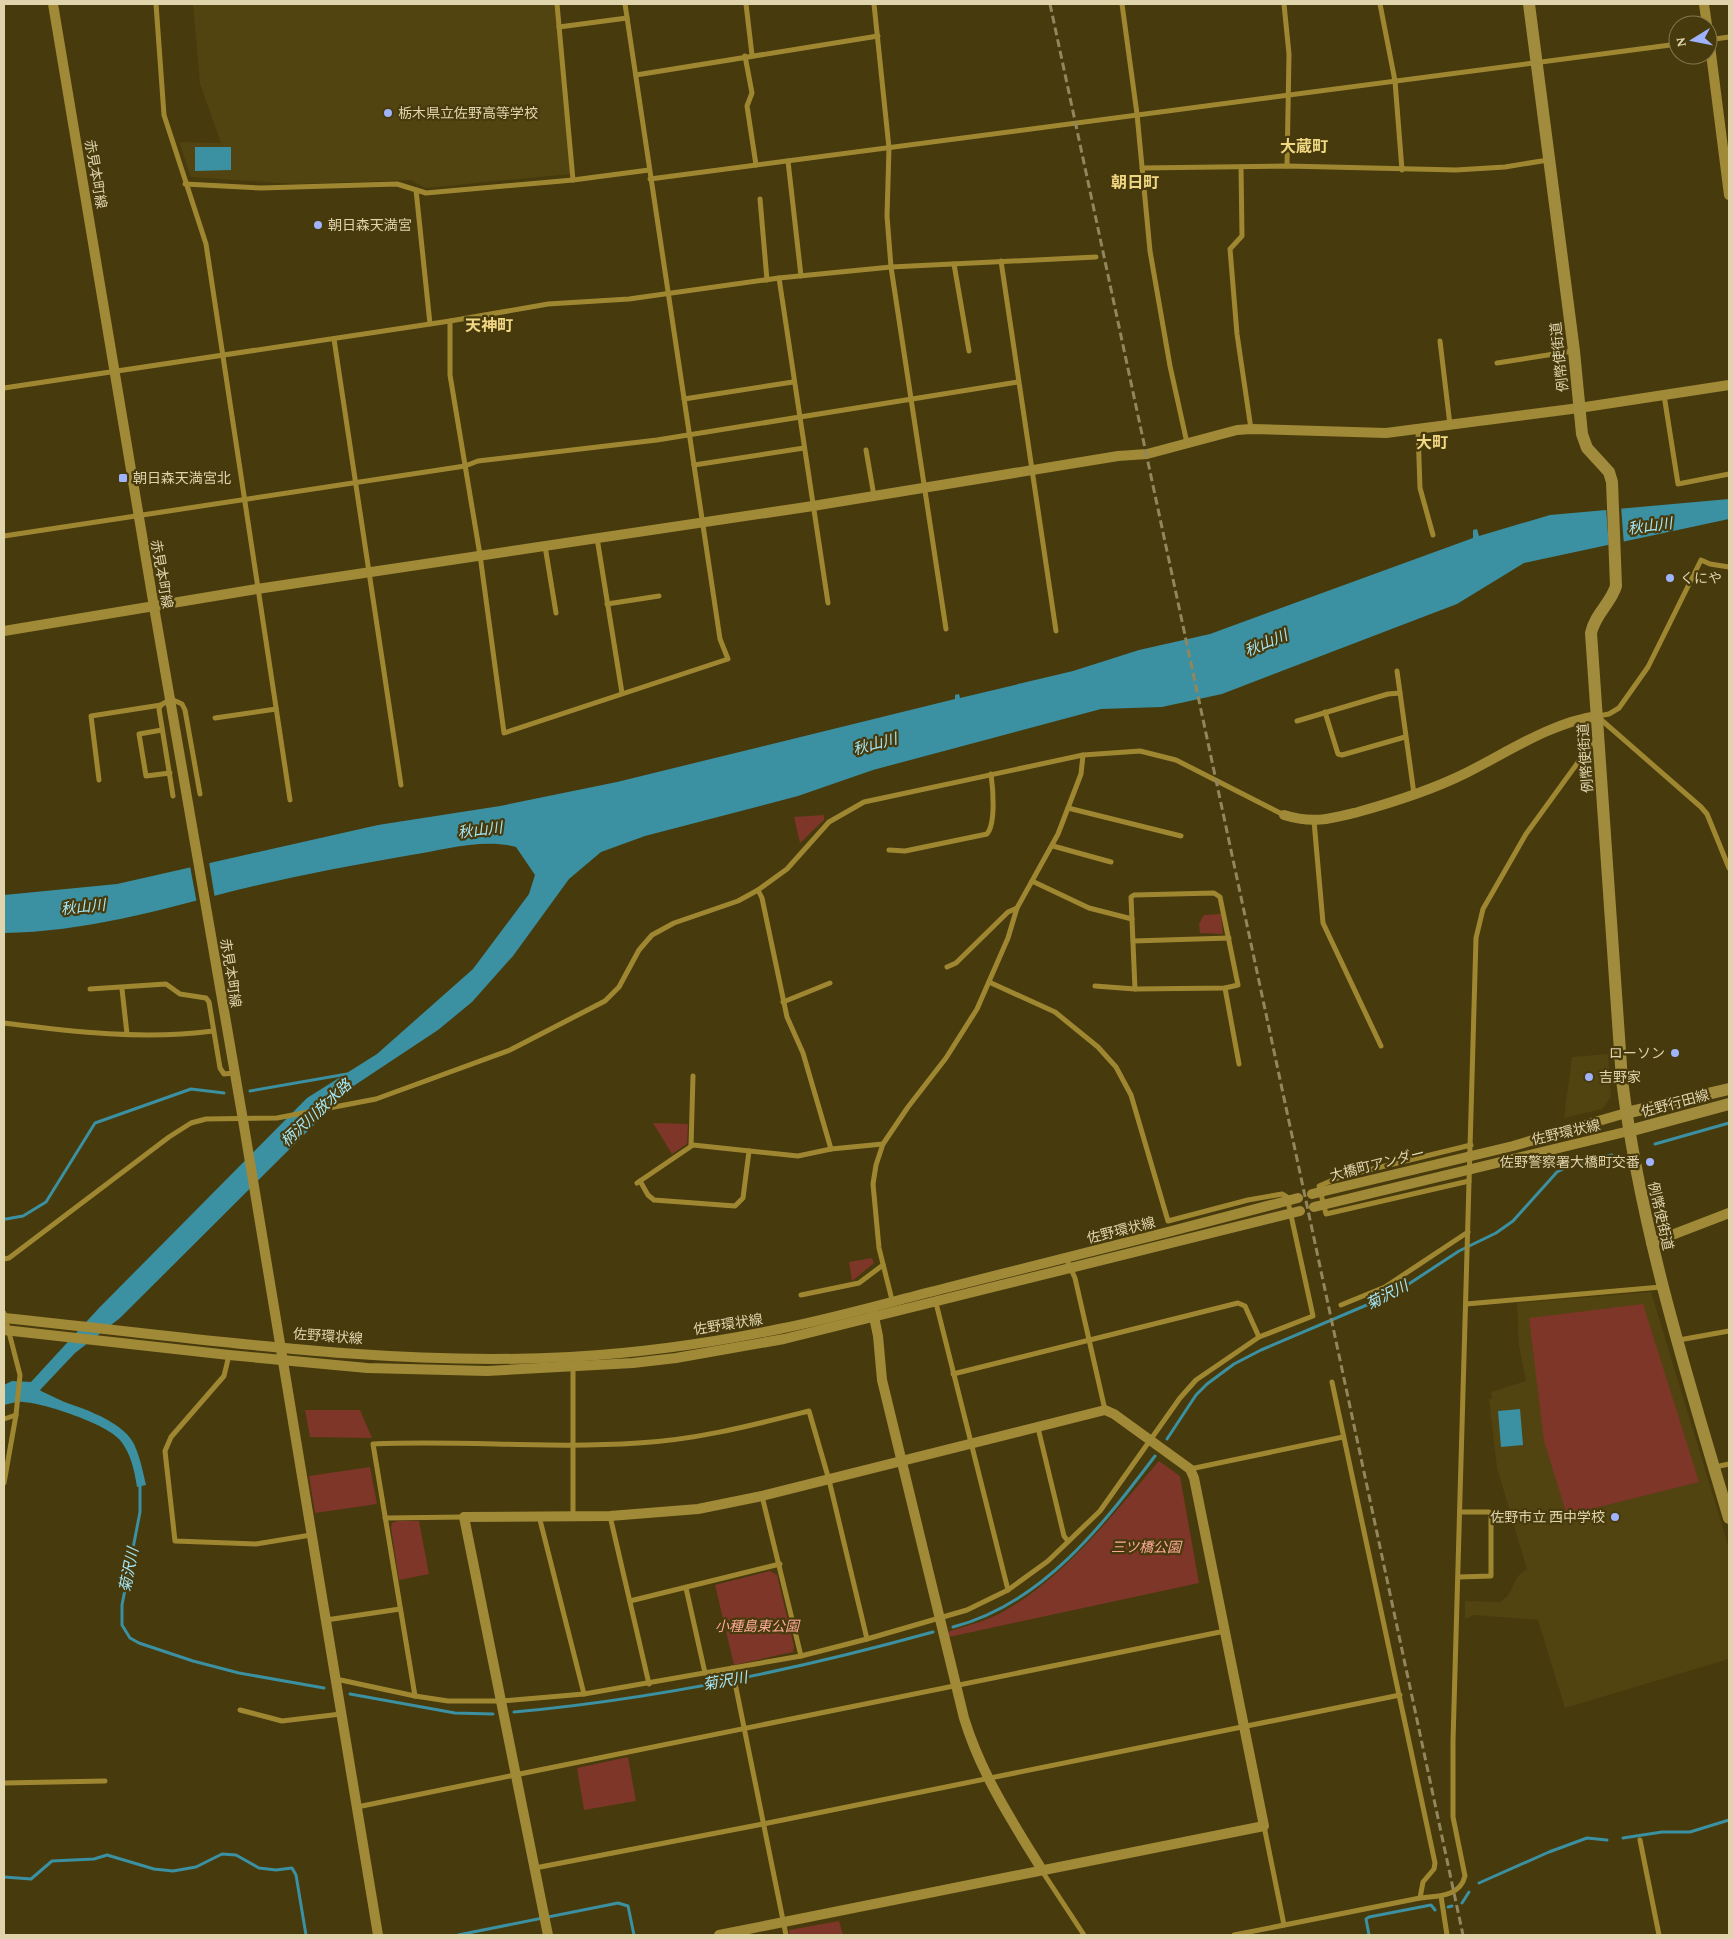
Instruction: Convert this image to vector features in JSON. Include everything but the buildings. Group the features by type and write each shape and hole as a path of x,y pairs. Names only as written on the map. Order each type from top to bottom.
{"main road":[{"name":"例幣使街道","path":"1529,4 1584,442 1609,472 1613,491 1617,577 1613,596 1598,614 1591,633 1622,1080 1626,1113 1651,1243 1676,1341 1729,1518"},
{"name":"佐野行田線","path":"1626,1113 1729,1089"},
{"name":"佐野行田線","path":"1629,1131 1729,1104"}],"street":[{"name":"赤見本町線","path":"53,4 281,1347"},
{"path":"156,4 164,114 206,244 290,800"},
{"path":"557,4 574,180"},
{"path":"450,321 450,375 480,555 504,732 728,659 720,639 625,4"},
{"path":"746,4 748,56 752,93 747,106 756,164"},
{"path":"874,4 889,148 887,216 891,267 946,629"},
{"path":"1122,4 1137,114 1150,252 1170,366 1187,444"},
{"path":"1284,4 1289,54 1287,166"},
{"path":"1380,4 1394,80 1402,170"},
{"path":"559,27 627,18"},
{"path":"636,75 878,36"},
{"path":"650,180 756,164 1668,45"},
{"path":"1712,65 1729,195"},
{"path":"1142,168 1287,166 1402,170 1505,167 1550,160"},
{"path":"788,161 801,276"},
{"path":"1240,167 1242,236 1230,249 1237,334 1252,429"},
{"path":"186,184 261,188 396,184 426,193 574,180 649,170"},
{"path":"416,190 430,324"},
{"path":"760,200 767,280"},
{"path":"4,388 334,339 548,304 629,298 779,278 891,267 1096,257"},
{"path":"1001,262 1056,631"},
{"path":"954,264 969,351"},
{"path":"779,278 793,382 828,603"},
{"path":"334,339 402,785"},
{"path":"1440,341 1450,425"},
{"path":"1497,363 1574,351"},
{"path":"684,399 793,382"},
{"path":"4,536 465,466 478,461 657,440 799,415 1018,382"},
{"path":"4,631 257,589 813,506 1031,470 1147,454 1252,429 1386,433 1579,408 1729,385"},
{"path":"1664,395 1678,484 1729,474"},
{"path":"1418,430 1420,488 1433,535"},
{"path":"694,465 804,448"},
{"path":"866,450 874,496"},
{"path":"597,538 622,693"},
{"path":"545,546 556,613"},
{"path":"4,1259 9,1258 169,1137 191,1123 216,1118 243,1120 277,1118 344,1106 376,1098 507,1051 605,1001 620,987 639,950 652,935 674,923 738,901 758,890 787,869 829,822 855,805 878,798 1083,755 1140,751 1176,760 1284,815 1314,821 1373,808 1465,774 1526,741 1574,721 1609,714 1619,708 1648,667 1701,560 1710,564 1729,567"},
{"path":"607,604 660,596"},
{"path":"1397,671 1414,794"},
{"path":"1297,721 1388,694 1400,693"},
{"path":"100,780 91,716 161,705 170,699 182,704 185,710 200,794"},
{"path":"161,705 159,709 173,796"},
{"path":"215,718 276,709"},
{"path":"1325,712 1338,754 1342,755 1405,737"},
{"path":"1598,716 1701,807 1707,814 1729,868"},
{"path":"162,730 139,734 146,776 170,773"},
{"path":"1234,1935 1420,1898 1447,1896 1460,1885 1465,1876 1453,1817 1476,938 1483,908 1526,834 1587,750 1598,738"},
{"path":"895,1313 879,1248 874,1184 876,1165 883,1144 908,1107 961,1037 1008,938 1017,908 1053,846 1081,774 1083,755"},
{"path":"889,850 905,851 988,834 992,827 993,786 991,774"},
{"path":"1068,808 1181,836"},
{"path":"1314,821 1323,923 1381,1046"},
{"path":"1053,846 1111,862"},
{"path":"1032,880 1089,908 1132,919"},
{"path":"758,890 762,898 787,1017 803,1052 831,1150"},
{"path":"1095,986 1135,989 1225,988 1238,985 1220,897 1214,893 1134,895 1131,898 1135,989"},
{"path":"947,967 956,963 1008,912 1017,908"},
{"path":"1133,941 1228,938"},
{"path":"335,1679 448,1701 501,1701 584,1694 705,1673 732,1671 801,1656 939,1618 986,1602 1008,1590 1048,1561 1100,1511 1180,1398 1196,1380 1259,1337 1313,1316 1293,1220 1293,1197 1282,1194 1248,1200 1168,1221 1131,1095 1116,1067 1098,1047 1055,1012 988,982"},
{"path":"783,1002 830,983"},
{"path":"90,989 122,989 166,984 180,994 206,998 221,1071 224,1074 234,1073"},
{"path":"1225,988 1239,1064"},
{"path":"122,989 127,1034"},
{"path":"4,1023 53,1030 127,1034 180,1035 213,1031"},
{"path":"691,1146 693,1076"},
{"name":"佐野環状線","path":"1449,1160 1471,1156 1626,1113"},
{"name":"佐野環状線","path":"1450,1173 1629,1131"},
{"path":"749,1151 744,1198 735,1206 654,1200 639,1182 691,1146 749,1151 798,1156 883,1144"},
{"path":"1469,1181 1326,1214 1319,1186 1340,1177 1471,1145"},
{"name":"大橋町アンダー","path":"1312,1194 1449,1160"},
{"name":"大橋町アンダー","path":"1314,1207 1450,1173"},
{"name":"佐野環状線","path":"281,1347 423,1359 573,1362 779,1329 1169,1232 1293,1197"},
{"name":"佐野環状線","path":"283,1361 367,1368 425,1370 676,1358 784,1339 874,1318 1300,1211"},
{"path":"1651,1243 1729,1213"},
{"path":"1341,1305 1385,1288 1467,1235"},
{"path":"1066,1258 1075,1278 1106,1410 1190,1469 1194,1478 1284,1925"},
{"path":"801,1295 859,1283 883,1265"},
{"path":"1466,1304 1662,1286"},
{"path":"936,1302 1008,1590"},
{"path":"954,1374 1238,1303 1245,1306 1259,1337"},
{"path":"871,1306 878,1336 882,1380 939,1618 972,1742 988,1778 1042,1870 1084,1935"},
{"path":"4,1313 6,1330 14,1345 19,1381 16,1415 4,1482"},
{"path":"4,1318 281,1347 378,1935"},
{"path":"6,1330 283,1361"},
{"path":"1676,1341 1729,1331"},
{"path":"229,1356 224,1376 171,1438 165,1451 175,1541 256,1544 311,1535"},
{"path":"573,1362 573,1516"},
{"path":"1332,1382 1435,1863 1434,1869 1423,1882 1420,1898"},
{"path":"385,1518 610,1516 698,1509 829,1480 1106,1410"},
{"path":"415,1696 373,1444 574,1446 676,1440 741,1428 809,1411 829,1480 867,1639"},
{"path":"4,1419 16,1415"},
{"path":"1038,1428 1064,1536 1068,1541"},
{"path":"1190,1469 1343,1437"},
{"path":"1714,1467 1729,1464"},
{"path":"762,1496 801,1656"},
{"path":"1459,1577 1489,1578 1491,1568 1491,1514 1489,1512 1460,1512"},
{"path":"464,1516 548,1935"},
{"path":"539,1516 584,1694"},
{"path":"610,1516 649,1684"},
{"path":"630,1601 780,1564"},
{"path":"686,1588 705,1673"},
{"path":"326,1620 400,1609"},
{"path":"356,1807 1224,1631"},
{"path":"732,1671 786,1935"},
{"path":"534,1868 763,1824 1400,1695"},
{"path":"240,1710 282,1721 341,1714"},
{"path":"4,1783 105,1781"},
{"path":"718,1935 1264,1826"},
{"path":"1640,1840 1659,1935"},
{"path":"1441,1896 1447,1935"}],"shaded area":[{"name":"栃木県立佐野高等学校","path":"193,4 555,4 571,174 425,188 411,180 295,184 191,177 179,142 221,143 200,84"},
{"name":"吉野家","path":"1608,1054 1611,1097 1602,1109 1564,1118 1572,1057"},
{"name":"佐野市立 西中学校","path":"1651,1292 1729,1548 1729,1659 1565,1708 1538,1620 1474,1615 1465,1619 1465,1601 1500,1602 1508,1596 1518,1576 1527,1569 1497,1468 1489,1399 1492,1399 1491,1392 1526,1381 1519,1346 1517,1303"}],"green space":[{"path":"824,815 824,820 800,843 794,817"},
{"path":"1221,914 1223,934 1200,933 1199,924 1204,915"},
{"path":"653,1123 688,1124 687,1144 672,1154"},
{"path":"872,1258 874,1263 852,1281 849,1262"},
{"path":"1643,1304 1699,1482 1567,1515 1544,1441 1529,1318"},
{"path":"305,1410 360,1410 372,1438 310,1437"},
{"name":"三ツ橋公園","path":"1159,1461 1180,1476 1199,1583 949,1637 948,1632 999,1614 1023,1600 1045,1583 1085,1545"},
{"path":"370,1467 377,1504 315,1513 309,1476"},
{"path":"397,1521 419,1521 429,1574 399,1580 391,1528 392,1523"},
{"name":"小種島東公園","path":"770,1571 777,1575 794,1646 793,1652 734,1665 715,1585"},
{"path":"628,1757 636,1801 584,1810 577,1768"},
{"path":"839,1921 843,1935 790,1935 789,1930"}],"water":[{"path":"195,147 231,147 231,170 195,171"},
{"path":"1729,499 1729,519 1524,563 1457,604 1222,694 1162,707 1101,709 873,770 798,796 645,836 601,852 569,879 513,956 472,1002 438,1030 352,1087 120,1318 75,1353 40,1390 47,1396 82,1408 107,1420 128,1435 136,1449 146,1485 137,1487 132,1462 124,1445 113,1434 102,1427 74,1415 33,1403 16,1402 4,1405 4,1385 12,1381 31,1382 99,1308 307,1098 377,1054 473,969 529,894 535,875 516,847 477,844 302,875 122,919 34,932 4,933 4,895 117,884 378,825 500,806 617,782 955,699 955,695 959,694 960,698 1073,671 1139,650 1210,634 1473,538 1473,530 1477,529 1479,536 1550,515"},
{"path":"1520,1409 1523,1445 1501,1447 1498,1411"}],"pier":[{"path":"1621,506 1624,545 1609,548 1606,507"},
{"path":"209,862 215,899 197,904 190,866"}],"waterway":[{"name":"柄沢川放水路","path":"250,1091 347,1074"},
{"path":"6,1219 23,1216 46,1202 95,1123 191,1089 224,1093"},
{"name":"菊沢川","path":"1655,1144 1729,1123"},
{"name":"菊沢川","path":"1167,1439 1196,1395 1207,1384 1234,1364 1261,1350 1395,1293 1459,1251 1496,1233 1513,1221 1557,1172 1569,1166 1612,1155"},
{"name":"菊沢川","path":"42,1393 61,1402"},
{"name":"菊沢川","path":"953,1627 985,1616 1015,1600 1068,1559 1114,1509 1155,1456"},
{"name":"菊沢川","path":"140,1484 140,1512 122,1605 122,1625 130,1638 139,1643 193,1661 239,1673 324,1688"},
{"name":"菊沢川","path":"514,1712 673,1691 778,1671 933,1632"},
{"name":"菊沢川","path":"350,1694 455,1713 493,1714"},
{"path":"1623,1838 1662,1832 1690,1832 1729,1820"},
{"path":"1479,1883 1549,1852 1587,1838 1607,1840"},
{"path":"4,1877 31,1879 52,1861 94,1859 107,1855 154,1869 173,1871 196,1867 222,1854 236,1855 259,1868 276,1870 292,1868 296,1875 306,1935"},
{"path":"1462,1903 1469,1892"},
{"path":"458,1935 618,1903 628,1906 634,1935"},
{"path":"1369,1935 1366,1919 1369,1917 1431,1905 1435,1910"},
{"path":"1448,1907 1452,1906"}],"railway":[{"path":"1050,4 1463,1935"}],"place":[{"name":"栃木県立佐野高等学校","path":"388,113"},
{"name":"朝日森天満宮","path":"318,225"},
{"name":"朝日森天満宮北","path":"123,478"},
{"name":"くにや","path":"1670,578"},
{"name":"ローソン","path":"1675,1053"},
{"name":"吉野家","path":"1589,1077"},
{"name":"佐野警察署大橋町交番","path":"1650,1162"},
{"name":"佐野市立 西中学校","path":"1615,1517"}],"district":[{"name":"大蔵町","path":"1304,146"},
{"name":"朝日町","path":"1135,182"},
{"name":"天神町","path":"489,325"},
{"name":"大町","path":"1432,442"}],"water label":[{"name":"秋山川","path":"1650,526"},
{"name":"秋山川","path":"1266,643"},
{"name":"秋山川","path":"875,744"},
{"name":"秋山川","path":"480,830"},
{"name":"秋山川","path":"83,907"}]}
